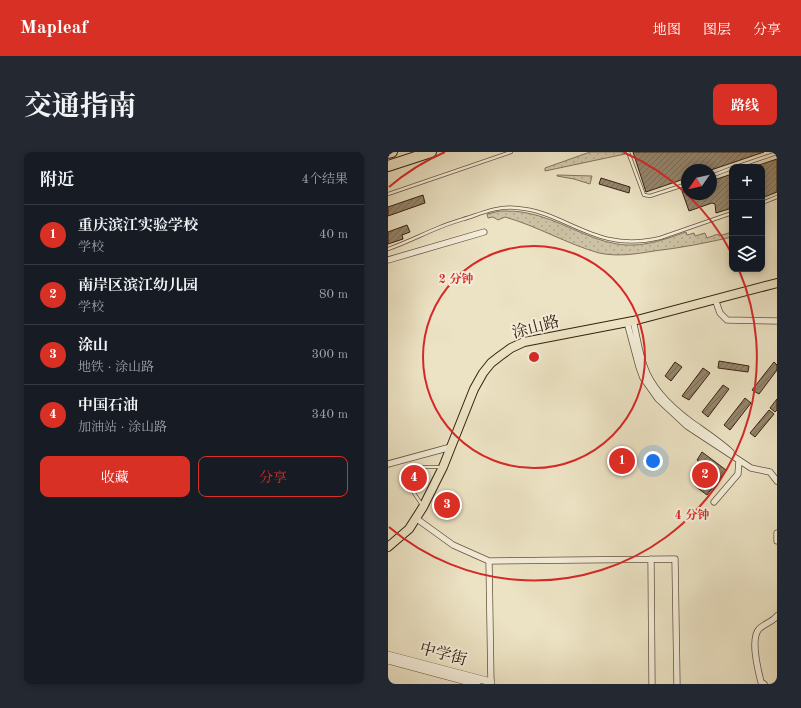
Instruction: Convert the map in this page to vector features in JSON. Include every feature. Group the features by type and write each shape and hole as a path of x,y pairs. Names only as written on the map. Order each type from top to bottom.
{"highway":[{"path":"388,153 392,152"},
{"path":"388,166 432,152"}],"main road":[{"name":"涂山路","path":"388,547 409,529 417,519 443,467 474,389 491,363 506,352 524,342 630,322 777,283"}],"street":[{"path":"388,260 484,232"},
{"path":"715,299 722,316 727,320 777,321"},
{"path":"630,322 644,366 654,385 662,396 680,414 722,444 739,461 755,470 770,472 777,481"},
{"path":"388,464 451,447"},
{"path":"714,502 738,474 739,461"},
{"path":"417,519 453,545 489,561 675,559 677,684"},
{"path":"777,533 777,541"},
{"path":"651,559 652,684"},
{"path":"489,561 491,683"},
{"path":"764,684 761,682 756,663 755,639 758,630 777,616"},
{"name":"中学街","path":"388,655 491,683"},
{"name":"中学街","path":"388,660 477,684"}],"lane":[{"path":"388,194 511,152"},
{"path":"628,152 644,195 650,196 681,186"},
{"path":"745,164 777,153"},
{"path":"717,174 729,169"},
{"path":"765,202 777,197"},
{"path":"388,249 411,241 446,225 490,210 504,208 517,208 536,211 608,239 630,241 660,238 729,214"},
{"path":"423,507 412,490 422,469 424,467 443,467"}],"shaded area":[{"path":"590,152 625,152 625,154 545,171 545,168"},
{"path":"557,175 592,176 590,184"},
{"path":"500,211 510,211 539,216 594,238 626,245 644,244 686,232 687,235 694,233 695,236 705,233 707,238 718,234 719,236 729,233 729,238 693,245 627,255 606,254 587,249 529,225 505,217 498,220 493,217 488,218 487,214"}],"building":[{"path":"633,152 764,152 717,168 717,164 681,164 681,180 646,192"},
{"path":"777,159 777,192 765,197 765,164 762,164"},
{"path":"729,175 729,209 716,213 715,204 712,203 689,211 685,200 717,200 717,179"},
{"path":"601,178 630,187 629,193 599,184"},
{"path":"423,195 425,203 388,216 388,207"},
{"path":"407,225 410,232 402,235 403,239 388,244 388,232"},
{"path":"719,361 749,366 748,372 718,368"},
{"path":"675,362 682,367 671,381 665,376"},
{"path":"774,362 777,365 777,370 759,394 752,390"},
{"path":"703,368 710,373 689,400 682,396"},
{"path":"723,385 729,389 708,417 702,412"},
{"path":"745,398 751,403 730,430 724,425"},
{"path":"777,399 777,410 775,412 770,408"},
{"path":"769,410 774,414 755,437 750,433"},
{"path":"702,452 726,470 707,495 695,486 708,468 697,460"},
{"path":"410,468 423,474 417,487 404,481"}],"place":[{"name":"重庆滨江实验学校","path":"622,461"},
{"name":"南岸区滨江幼儿园","path":"705,475"},
{"name":"中国石油","path":"414,478"},
{"name":"涂山","path":"447,505"}]}
